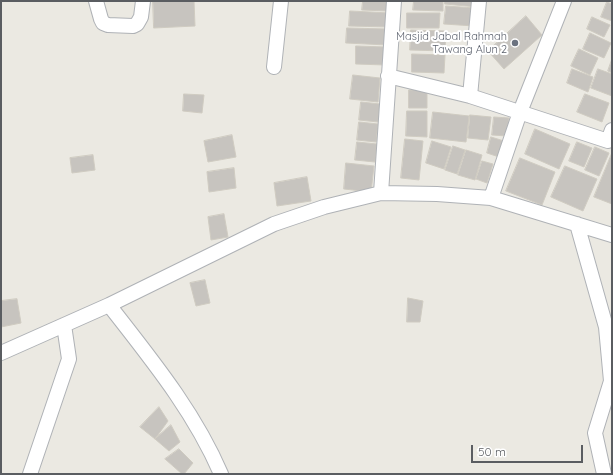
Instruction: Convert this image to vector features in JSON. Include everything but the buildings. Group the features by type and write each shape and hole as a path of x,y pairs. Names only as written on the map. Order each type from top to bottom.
{"street":[{"path":"96,1 103,23 108,25 134,26 141,17 143,1"},
{"path":"274,67 281,1"},
{"path":"381,193 394,1"},
{"path":"470,96 479,1"},
{"path":"491,198 520,112 564,1"},
{"path":"388,76 470,96 611,138"},
{"path":"1,353 109,305 274,224 324,207 381,193 437,194 491,198 612,235"},
{"path":"577,224 606,327 611,381 595,433 604,474"},
{"path":"109,305 167,380 210,448 221,474"},
{"path":"30,474 69,359 64,325"}],"place":[{"name":"Masjid Jabal Rahmah Tawang Alun 2","path":"515,43"}]}
